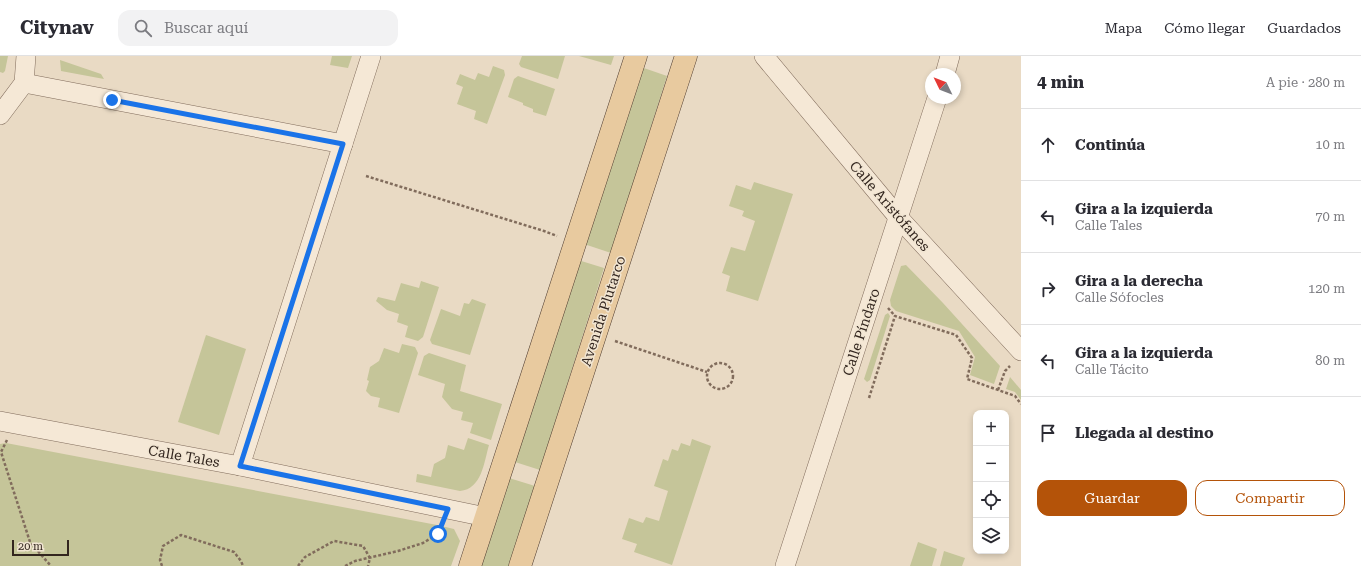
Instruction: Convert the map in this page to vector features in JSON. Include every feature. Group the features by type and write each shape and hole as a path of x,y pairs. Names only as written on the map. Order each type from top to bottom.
{"main road":[{"path":"470,566 636,56"},
{"name":"Avenida Plutarco","path":"520,566 686,56"}],"street":[{"path":"0,115 24,83 26,56"},
{"path":"240,466 371,56"},
{"name":"Calle Aristófanes","path":"764,56 898,217 1021,351"},
{"path":"947,68 950,56"},
{"path":"24,83 343,144"},
{"name":"Calle Píndaro","path":"785,566 935,104"},
{"name":"Calle Tales","path":"6,422 240,466 486,518"}],"path":[{"path":"366,176 556,235"},
{"path":"869,398 895,316 956,335 972,358 966,379 1015,396 1021,404"},
{"path":"596,334 707,372"},
{"path":"724,363 732,370 732,381 728,386 722,389 715,388 710,385 707,379 707,372 714,364 724,363"},
{"path":"998,390 1005,371"},
{"path":"6,422 6,443 1,452 30,542 51,566"},
{"path":"345,566 355,561 423,543 438,534 448,509"},
{"path":"162,566 160,560 163,546 181,535 234,552 243,566"},
{"path":"298,566 305,557 334,541 363,546 370,558 368,566"}],"green space":[{"path":"0,56 8,56 5,71 3,73 0,72"},
{"path":"332,56 352,56 348,68 330,65"},
{"path":"522,56 565,56 558,79 521,67 519,64"},
{"path":"579,56 614,56 611,65"},
{"path":"60,60 101,74 104,79 61,71"},
{"path":"493,66 504,70 505,75 487,124 474,119 476,111 457,104 463,87 456,84 460,74 475,80 478,73 489,77"},
{"path":"641,67 667,76 611,253 584,244"},
{"path":"518,76 555,89 546,116 533,112 533,109 523,105 523,103 508,97 514,79"},
{"path":"754,182 793,194 758,301 726,291 730,276 722,273 731,247 745,251 755,221 742,216 744,211 729,206 736,185 751,190"},
{"path":"578,260 604,268 540,470 515,462"},
{"path":"906,265 1000,366 994,384 970,375 975,357 959,331 896,311 891,306 890,300 901,266"},
{"path":"421,281 439,287 423,337 418,341 405,337 408,326 397,322 399,314 387,310 376,301 378,297 395,301 401,283 419,288"},
{"path":"472,299 486,304 470,355 432,344 430,340 441,309 460,316 464,303 469,304"},
{"path":"888,313 890,316 870,380 867,382 864,379 885,315"},
{"path":"206,335 246,349 219,435 178,422"},
{"path":"402,344 415,347 418,353 399,413 378,407 380,398 371,396 366,391 369,381 367,380 370,367 379,361 384,348 399,353"},
{"path":"429,353 466,365 460,391 502,404 491,440 470,433 473,423 461,420 463,412 452,409 442,397 445,384 418,375 424,356"},
{"path":"1010,377 1021,390 1021,400 1015,392 1006,389"},
{"path":"468,438 489,445 481,474 473,485 460,491 416,482 417,474 431,477 434,464 445,458 448,445 464,450"},
{"path":"692,439 711,446 672,565 634,552 637,544 622,539 629,518 643,523 646,517 659,521 668,491 654,486 663,459 668,461 672,449 678,451 681,443 690,446"},
{"path":"6,443 437,525 454,529 460,541 451,566 0,566 0,444"},
{"path":"509,478 535,486 509,566 481,566"},
{"path":"918,542 937,549 932,566 910,566"},
{"path":"944,551 965,558 962,566 940,566"}],"route":[{"path":"112,100 343,144 240,466 448,509 438,534"}]}
